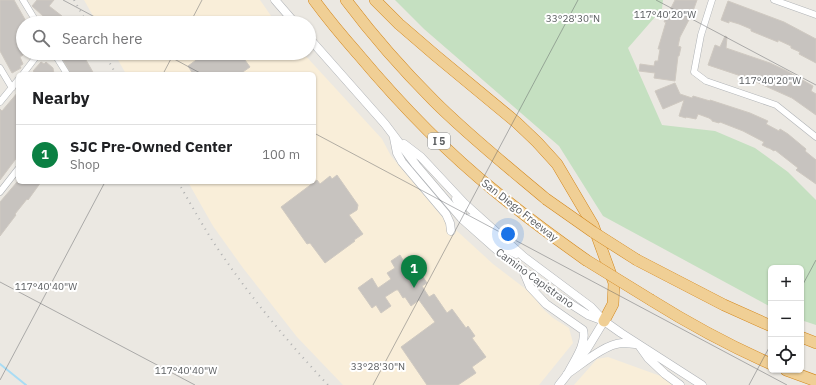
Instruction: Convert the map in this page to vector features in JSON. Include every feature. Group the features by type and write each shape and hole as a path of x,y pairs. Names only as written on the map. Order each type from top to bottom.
{"highway":[{"name":"San Diego Freeway","path":"314,0 327,18 411,114 495,192 586,260 689,324 722,342 768,363"},
{"name":"I 5","path":"346,0 395,60 434,101 485,148 546,199 593,232 637,260 724,305 768,325"},
{"path":"375,0 399,24 516,122 557,164 593,225 614,283 613,304 604,321"},
{"path":"804,338 816,342"},
{"path":"794,373 816,381"}],"main road":[{"path":"275,0 289,16"},
{"name":"Camino Capistrano","path":"316,46 357,91 416,165 462,219 489,244 552,292 588,315 604,321"},
{"path":"394,136 397,153 402,162 446,214 450,223 451,231"},
{"name":"Camino Capistrano","path":"394,136 425,161 464,203 524,257 591,307 604,321 702,385"},
{"path":"411,149 456,199 460,206 462,219 471,218 507,249 524,257"},
{"path":"522,269 530,287 546,304 583,330 585,336 583,344 567,374"},
{"path":"559,385 587,349 604,321"},
{"path":"567,374 601,350 622,343 638,344 648,358 665,374 680,385"}],"street":[{"path":"23,0 33,16"},
{"path":"712,0 701,35 694,72 706,81 776,104 816,137"},
{"path":"774,0 816,15"},
{"path":"25,72 34,60"},
{"path":"58,60 66,72"},
{"path":"0,68 12,88"},
{"path":"0,102 16,83"},
{"path":"0,192 16,172"}],"shaded area":[{"path":"84,0 260,0 271,16 93,16"},
{"path":"118,60 309,60 382,139 391,156 445,220 493,264 531,293 542,308 553,318 569,328 573,343 539,385 343,385 297,337 243,268 213,226 189,184 316,184 316,72 125,72"},
{"path":"608,357 666,378 676,385 574,385 597,359"}],"green space":[{"path":"395,0 663,0 662,9 628,48 662,125 715,131 755,148 788,172 816,200 816,325 804,321 804,265 768,265 768,305 603,216 559,146 424,29"}],"building":[{"path":"0,0 14,0 23,16 16,16 16,60 21,60 23,64 20,66 21,68 12,73 0,51"},
{"path":"37,0 54,0 49,6 62,16 43,16 32,6"},
{"path":"675,0 697,0 692,14 680,37 678,46 681,47 678,56 675,81 654,78 655,73 639,71 640,64 654,66 655,61 658,61 660,49 658,49 666,22 664,22"},
{"path":"728,1 784,22 816,39 816,63 799,54 800,52 791,48 791,46 778,40 778,42 751,31 751,29 739,24 721,20"},
{"path":"725,36 727,37 726,48 770,63 813,86 811,91 816,94 816,115 792,98 754,81 755,78 745,75 744,77 708,65 715,45 720,47"},
{"path":"63,60 86,60 93,72 70,72"},
{"path":"196,60 245,60 250,67 243,72 192,72 188,66"},
{"path":"41,62 44,64 46,62 53,68 54,72 34,72 33,71"},
{"path":"675,83 680,94 692,98 693,96 710,100 750,113 768,121 766,124 779,131 780,129 788,134 806,149 805,151 816,160 816,184 796,170 798,168 775,150 774,151 762,145 764,142 743,131 720,122 712,121 709,118 698,114 696,119 679,116 684,100 663,109 655,91"},
{"path":"16,94 16,159 0,180 0,109 2,111"},
{"path":"337,175 358,205 357,210 349,215 363,234 325,263 310,243 307,244 281,207 312,184 316,184 317,180 320,184 330,176 332,179"},
{"path":"16,183 40,184 15,214 16,215 0,236 0,202"},
{"path":"400,255 403,260 409,256 427,283 422,286 429,297 434,294 447,313 452,309 466,328 468,326 475,336 472,338 486,357 472,367 476,373 458,385 427,385 401,347 435,322 419,300 411,306 405,297 403,298 398,290 396,290 385,297 391,306 381,313 376,305 372,308 358,288 372,278 378,288 391,279 387,273 395,268 391,261"}],"waterway":[{"path":"0,364 26,385"}],"railway":[{"path":"74,0 83,16"},
{"path":"108,60 115,72"},
{"path":"179,184 212,240 239,279 282,333 328,385"}],"place":[{"name":"SJC Pre-Owned Center","path":"414,288"}]}
